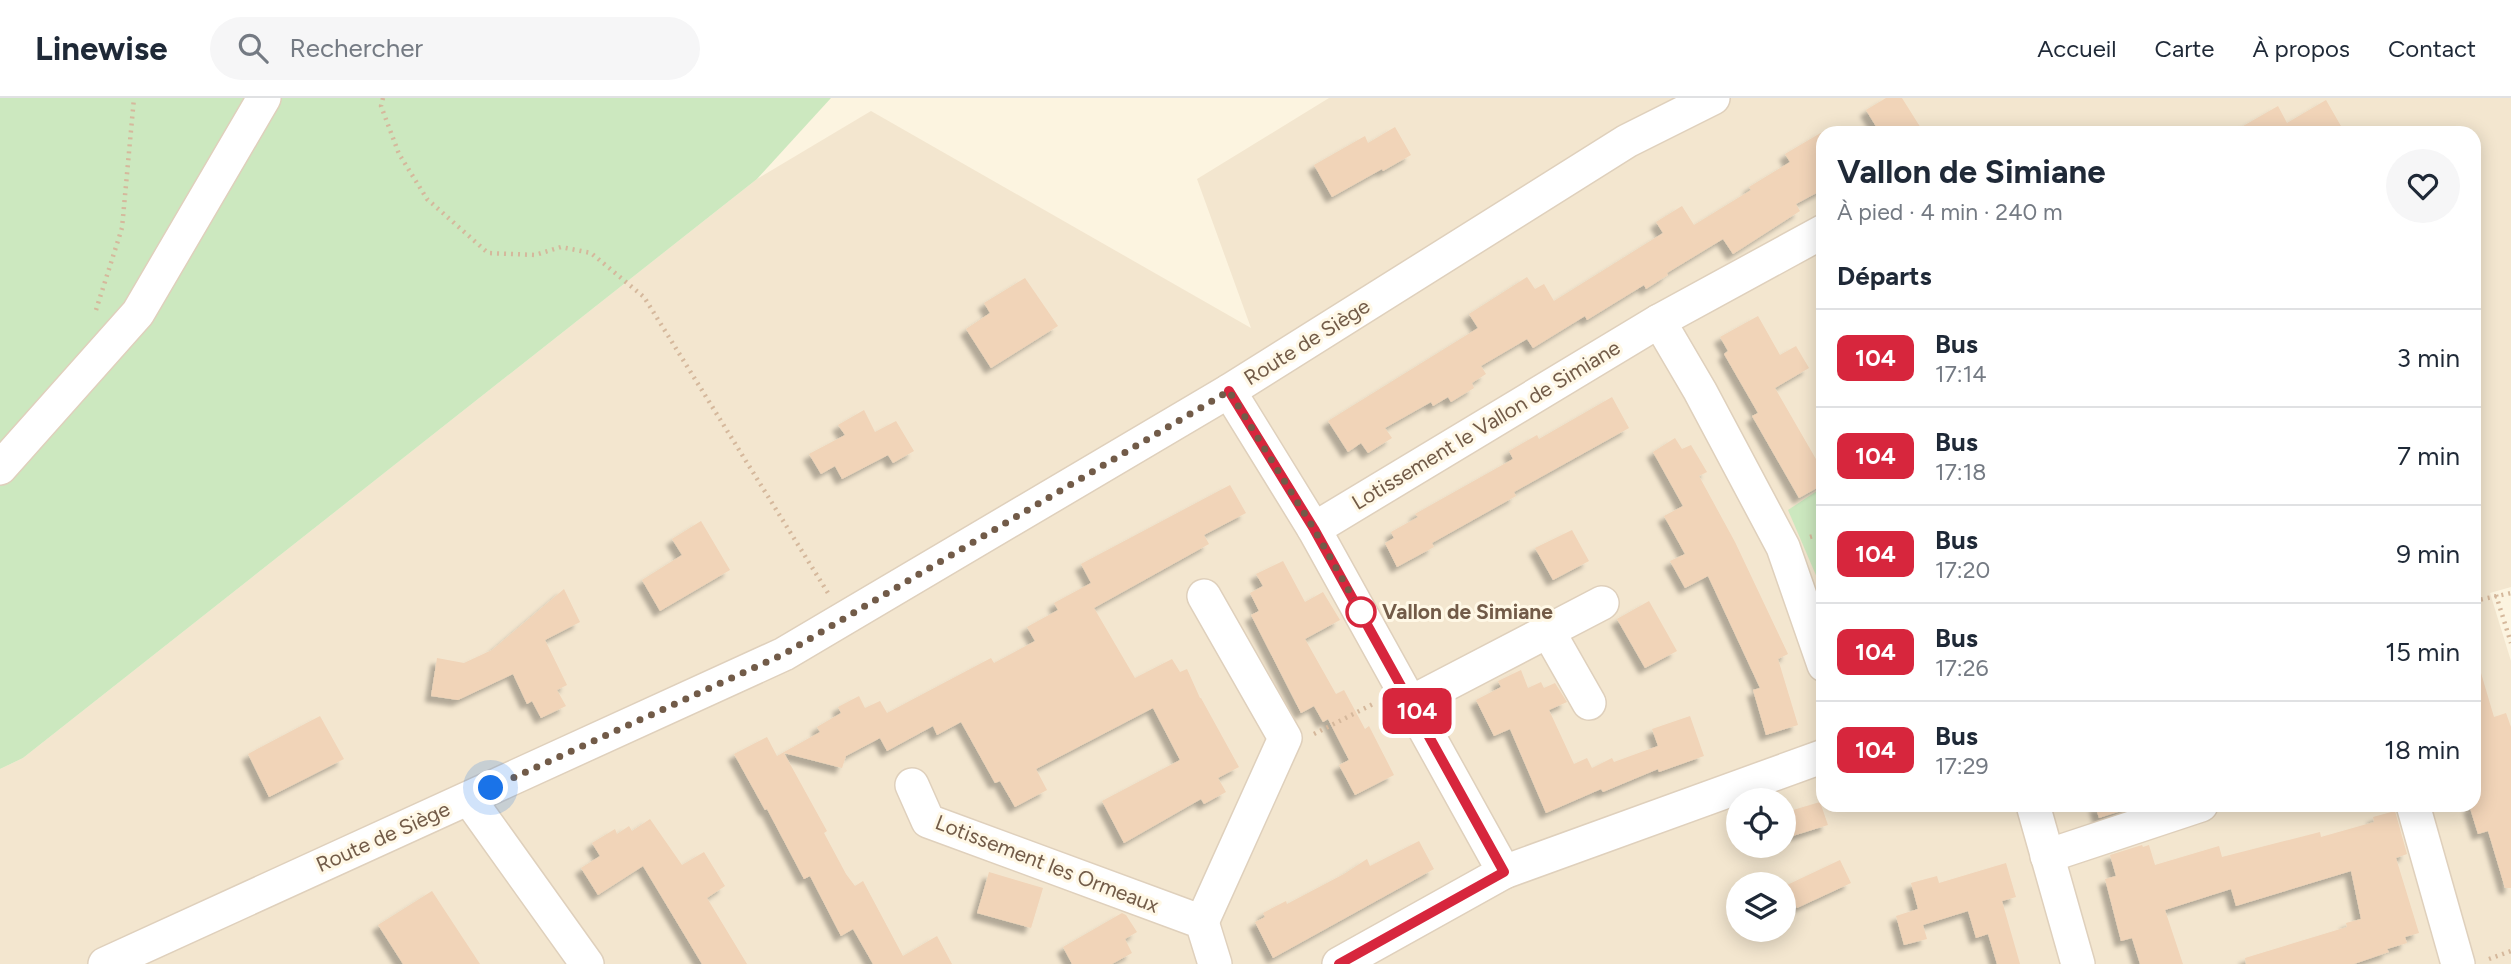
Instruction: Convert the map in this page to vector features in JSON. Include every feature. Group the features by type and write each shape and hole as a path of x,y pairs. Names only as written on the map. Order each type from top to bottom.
{"street":[{"path":"0,468 138,313 264,98"},
{"name":"Route de Siège","path":"106,964 784,654 1229,391 1627,141 1713,98"},
{"name":"Lotissement le Vallon de Simiane","path":"1314,529 1659,321 1816,235"},
{"path":"1659,321 1700,391 1783,547 1816,642"},
{"path":"1229,391 1314,529 1504,872"},
{"path":"1204,596 1285,738 1202,922 1215,964"},
{"path":"1408,696 1548,631 1601,603"},
{"path":"1548,631 1589,703"},
{"path":"1339,964 1504,872 1816,759"},
{"name":"Lotissement les Ormeaux","path":"912,785 928,821 1202,922"},
{"path":"469,799 587,964"},
{"path":"2035,812 2078,964"},
{"path":"2047,856 2180,812"},
{"path":"2416,812 2472,962"}],"path":[{"path":"93,321 121,228 134,98"},
{"path":"383,98 381,106 399,155 427,199 488,253 535,255 561,247 591,253 644,297 844,620"},
{"path":"2481,599 2511,593"},
{"path":"2496,595 2511,643"},
{"path":"1285,738 1298,742 1408,696"},
{"path":"2472,962 2511,951"}],"shaded area":[{"path":"1329,98 2511,98 2511,587 2490,593 2511,661 2511,964 0,964 0,769 23,758 757,179 871,111 1251,328 1197,179"}],"green space":[{"path":"0,98 831,98 757,179 23,758 0,769"},
{"path":"1816,492 1816,575 1788,510"}],"building":[{"path":"1886,98 1902,98 1920,126 1876,126 1866,110"},
{"path":"2326,100 2341,126 2243,126 2278,106 2287,123"},
{"path":"1395,127 1411,155 1332,197 1314,165 1365,136 1368,143"},
{"path":"1816,136 1816,193 1796,204 1800,211 1733,254 1723,239 1646,289 1644,285 1587,320 1585,316 1533,348 1527,339 1481,366 1486,374 1472,383 1474,388 1451,402 1448,397 1433,406 1431,402 1385,428 1392,438 1368,453 1361,443 1348,452 1328,421 1478,328 1469,314 1527,277 1535,289 1544,284 1554,301 1663,233 1656,222 1682,206 1694,225 1751,190 1749,187 1790,162 1785,154"},
{"path":"1025,278 1058,326 991,368 966,329 990,313 984,303"},
{"path":"1758,316 1780,355 1796,346 1809,368 1775,388 1816,459 1816,488 1799,498 1752,416 1758,413 1724,354 1728,351 1720,337"},
{"path":"1612,397 1629,428 1514,492 1516,496 1432,543 1434,547 1397,567 1385,543 1394,538 1391,532 1418,517 1415,514 1513,459 1509,451 1537,435 1539,439"},
{"path":"864,410 875,432 896,421 914,451 893,463 888,455 842,479 835,466 821,474 809,454 845,435 838,425"},
{"path":"1675,438 1682,449 1691,445 1707,472 1699,476 1735,542 1788,654 1778,659 1798,725 1766,735 1753,690 1760,688 1708,576 1685,588 1670,561 1685,554 1664,516 1683,506 1653,452"},
{"path":"1230,485 1246,513 1204,535 1209,544 1094,608 1135,678 1172,659 1180,672 1187,669 1200,698 1239,767 1218,778 1226,792 1204,804 1201,799 1124,843 1102,801 1180,760 1153,708 1036,769 1047,790 1015,807 1000,781 995,783 961,722 937,735 933,726 887,751 880,738 846,756 842,768 784,753 827,831 824,833 846,874 855,886 863,881 903,956 937,936 952,964 873,964 853,929 841,936 810,876 804,879 734,754 767,737 777,756 820,732 817,727 841,713 838,707 859,696 865,708 880,701 887,713 991,658 994,663 1035,641 1027,627 1058,610 1054,603 1091,583 1081,564"},
{"path":"701,521 730,570 660,611 642,580 682,555 672,539"},
{"path":"1572,530 1589,561 1553,580 1535,548"},
{"path":"1283,561 1305,602 1323,592 1340,620 1305,639 1336,694 1344,690 1365,729 1369,726 1394,775 1355,795 1339,765 1349,760 1328,719 1323,722 1314,706 1301,713 1251,615 1259,611 1250,593 1263,586 1256,574"},
{"path":"564,589 580,622 545,640 567,685 557,690 566,706 541,718 532,701 527,704 513,674 458,700 431,696 437,658 464,663 492,650"},
{"path":"1649,601 1677,651 1645,668 1617,619"},
{"path":"1521,670 1528,688 1541,682 1544,688 1555,683 1567,702 1549,710 1574,764 1587,758 1592,768 1612,758 1614,762 1658,746 1652,729 1690,716 1704,756 1659,772 1658,769 1603,792 1601,789 1546,813 1510,729 1494,736 1476,700 1501,687 1498,681"},
{"path":"2481,673 2494,717 2506,713 2511,727 2511,888 2505,888 2488,831 2478,834 2471,812 2481,812"},
{"path":"320,716 344,759 269,797 248,754"},
{"path":"1816,803 1816,812 1823,812 1828,825 1796,835 1796,809"},
{"path":"2097,812 2118,812 2099,818"},
{"path":"2395,812 2407,854 2396,858 2419,933 2405,937 2407,943 2387,949 2389,952 2354,964 2246,964 2245,958 2347,927 2346,923 2361,919 2351,871 2236,906 2231,889 2165,910 2183,964 2140,964 2132,938 2121,941 2105,879 2116,876 2110,855 2149,845 2155,865 2219,846 2222,857 2320,832 2321,837 2374,822 2373,817"},
{"path":"650,819 682,865 704,852 725,886 707,898 747,964 702,964 643,866 598,895 581,868 600,856 592,843 615,829 617,834 629,826 632,831"},
{"path":"1419,841 1434,869 1273,958 1255,922 1265,917 1263,913 1286,901 1287,904 1367,859 1370,866"},
{"path":"1840,860 1851,883 1797,908 1796,881"},
{"path":"2006,863 2016,897 2002,901 2020,964 1997,964 1988,934 1976,938 1968,911 1923,925 1927,939 1904,945 1896,916 1918,909 1911,883 1937,876 1939,883"},
{"path":"989,872 1043,888 1031,928 977,913"},
{"path":"432,891 480,964 403,964 378,925"},
{"path":"1122,913 1137,932 1125,939 1132,953 1112,964 1072,964 1063,947"}],"bus line":[{"name":"104","path":"1229,391 1314,529 1504,872 1339,964"}],"place":[{"name":"Vallon de Simiane","path":"1361,612"}],"route":[{"path":"491,788 784,654 1229,391 1314,529 1361,612"}]}
